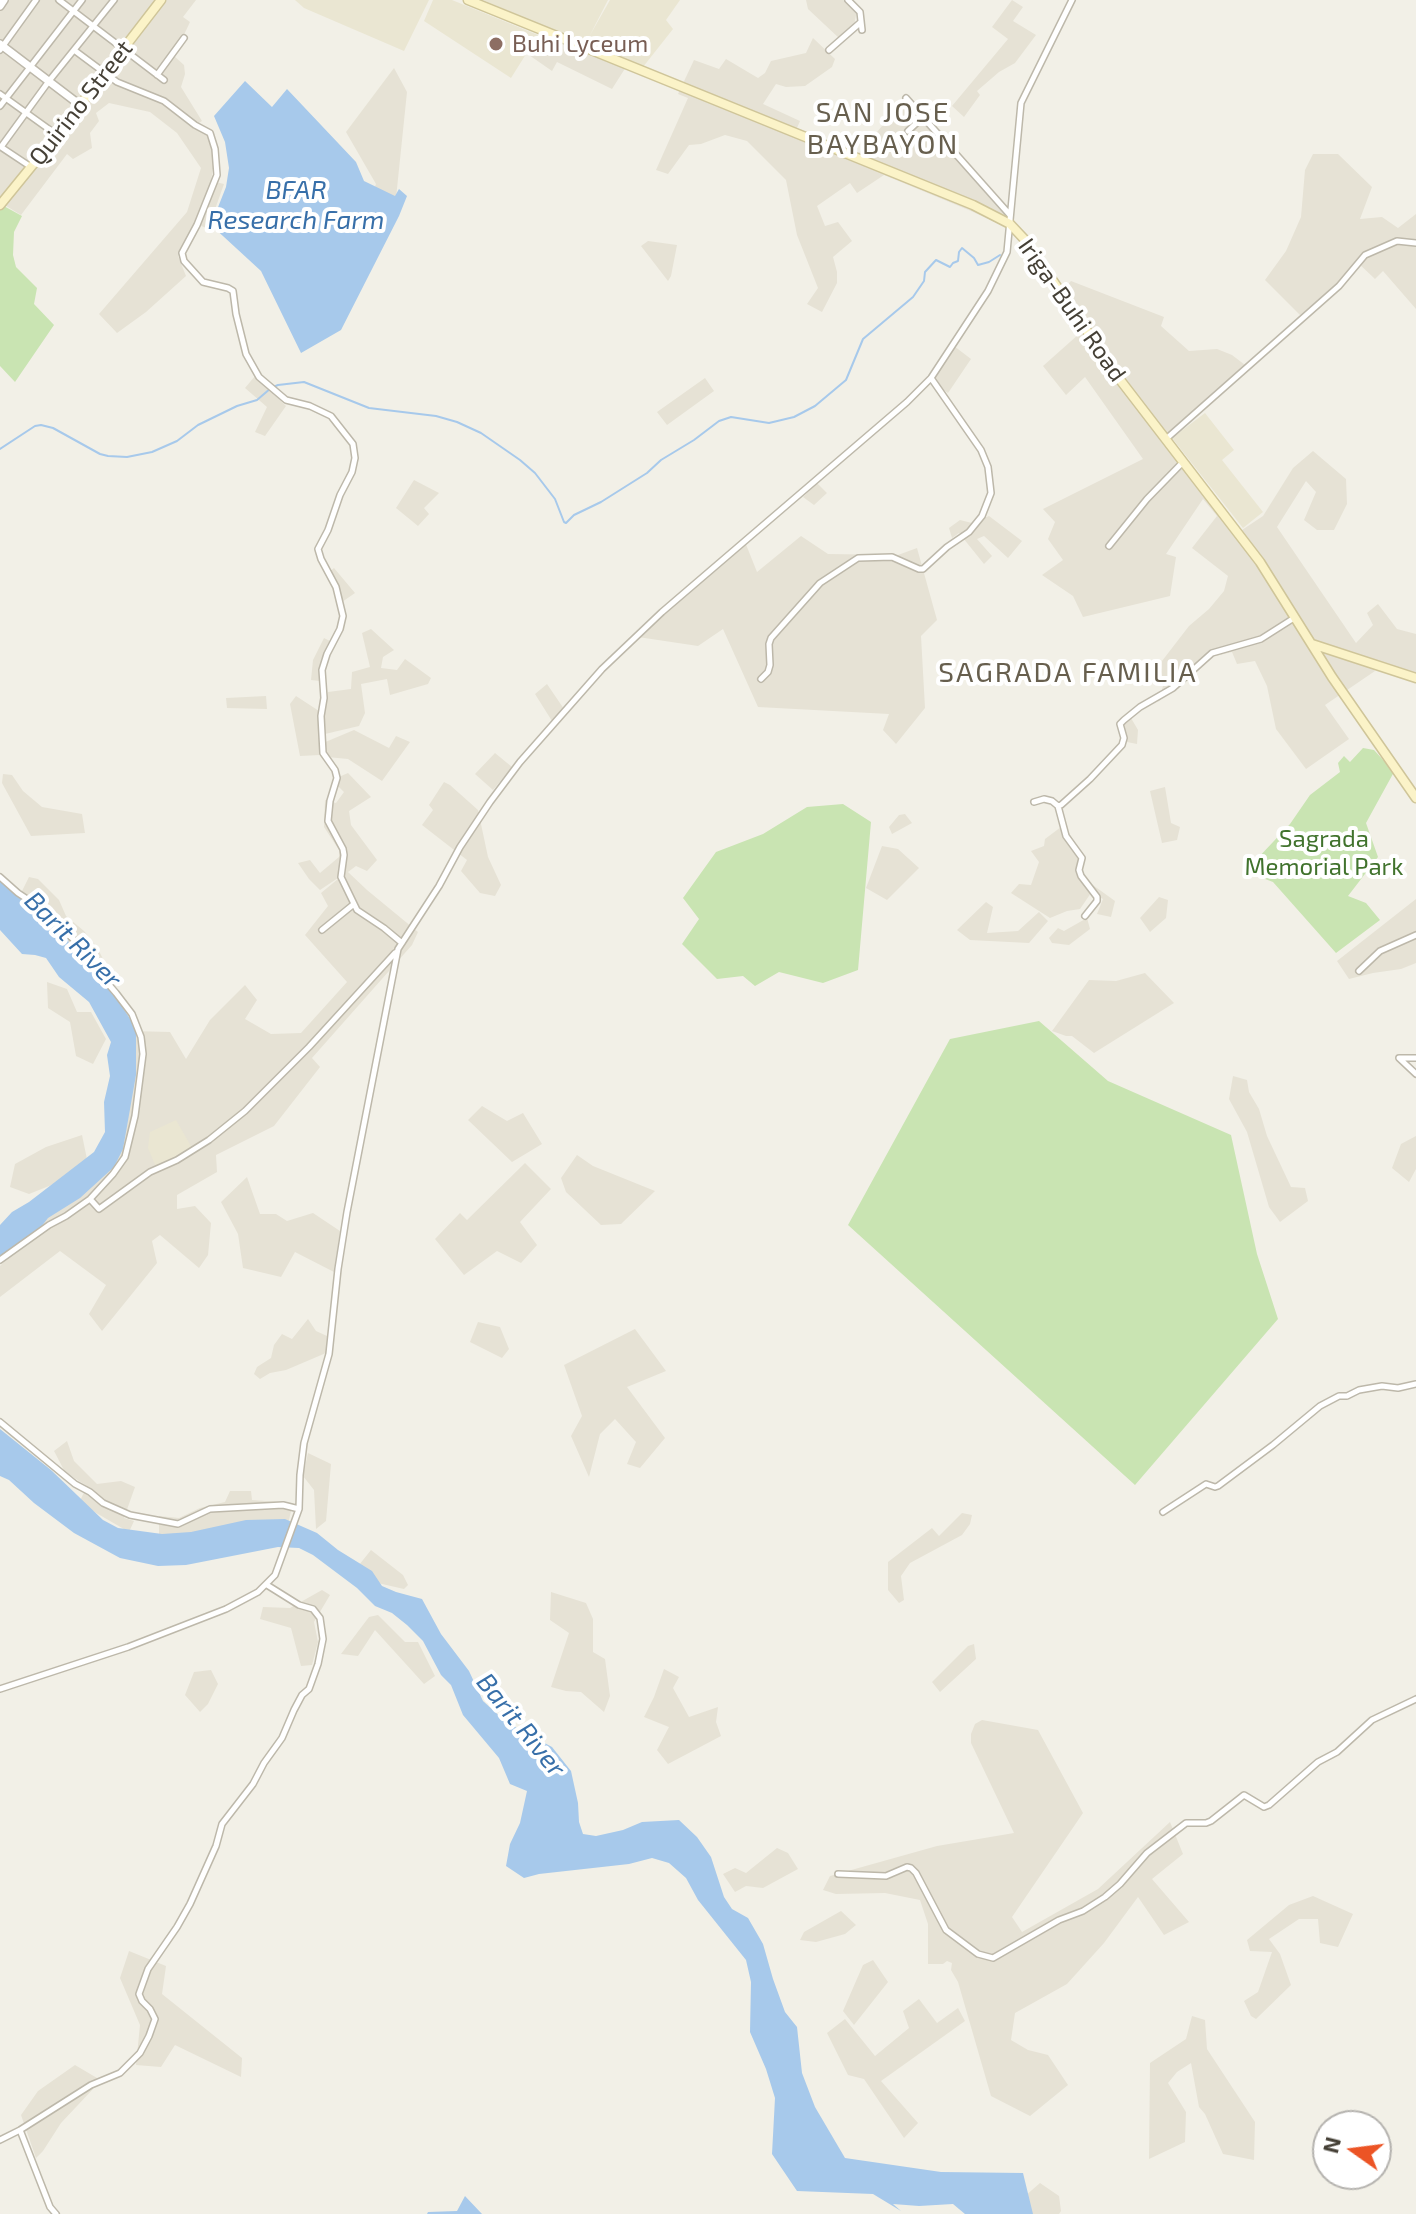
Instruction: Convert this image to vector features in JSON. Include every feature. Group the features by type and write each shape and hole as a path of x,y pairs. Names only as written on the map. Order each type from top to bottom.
{"main road":[{"name":"Quirino Street","path":"0,205 161,0"},
{"name":"Iriga-Buhi Road","path":"468,0 1011,220 1121,381 1260,562 1349,702 1416,798"},
{"path":"1311,644 1416,678"}],"street":[{"path":"0,6 4,0"},
{"path":"36,0 1,47 80,105"},
{"path":"59,0 164,80"},
{"path":"0,106 3,96 82,0"},
{"path":"31,167 1,147 114,0"},
{"path":"848,0 860,12 862,30"},
{"path":"90,1199 99,1209 150,1172 209,1140 245,1111 309,1047 400,946 490,802 528,753 602,669 662,612 931,378 997,275 1007,252 1021,103 1072,0"},
{"path":"829,50 861,22"},
{"path":"157,75 184,38"},
{"path":"74,50 117,82 164,101 195,125 208,130 216,155 217,175 182,256 184,261 203,282 233,291 246,354 268,387 286,400 331,416 354,446 352,472 318,549 336,587 343,616 323,667 323,753 337,775 328,821 343,849 341,877 357,910 384,928 400,946"},
{"path":"3,96 57,135"},
{"path":"906,98 1011,220"},
{"path":"908,131 924,116"},
{"path":"1165,440 1339,286 1365,255 1397,241 1416,243"},
{"path":"761,679 770,665 771,638 820,583 858,558 892,557 923,569 969,532 982,516 991,493 988,467 981,450 931,378"},
{"path":"1109,546 1147,499 1183,462"},
{"path":"1058,806 1090,779 1122,745 1124,738 1120,724 1140,707 1173,688 1212,653 1261,639 1294,618"},
{"path":"1034,802 1044,799 1058,806 1066,836 1082,858 1081,876 1097,897 1085,916"},
{"path":"0,877 48,913 71,936 132,1014 141,1037 142,1074 125,1157 113,1174 90,1199 0,1260"},
{"path":"322,930 354,904"},
{"path":"1359,971 1380,951 1416,935"},
{"path":"0,1689 128,1647 226,1609 267,1585 275,1575 299,1509 304,1443 329,1354 347,1212 400,946"},
{"path":"1416,1058 1399,1058 1416,1074"},
{"path":"1163,1512 1206,1484 1218,1486 1320,1406 1339,1396 1382,1386 1398,1388 1416,1384"},
{"path":"0,1422 75,1484 103,1503 130,1515 178,1524 210,1509 283,1505 299,1509"},
{"path":"0,2140 91,2085 120,2073 140,2053 155,2019 139,1994 148,1969 190,1904 216,1846 222,1824 253,1784 282,1738 302,1695 309,1689 318,1664 323,1639 320,1618 313,1609 299,1605 267,1585"},
{"path":"838,1874 886,1876 911,1868 946,1930 978,1954 993,1958 1105,1897 1147,1853 1186,1823 1211,1821 1244,1795 1264,1807 1269,1805 1318,1762 1337,1752 1372,1720 1416,1699"},
{"path":"20,2130 50,2207 56,2214"}],"shaded area":[{"path":"0,0 158,0 0,203"},
{"path":"164,0 196,0 183,17 190,22 174,56 184,65 181,87 202,121 197,124 167,100 117,80 108,73 125,52 164,82 167,79 126,49"},
{"path":"295,0 429,0 404,51 304,8"},
{"name":"Buhi Lyceum","path":"433,0 452,0 538,35 511,78 424,21"},
{"path":"483,0 608,0 589,37 610,0 680,0 666,20 673,29 643,67"},
{"path":"806,0 843,0 857,10 854,26 840,39 808,9"},
{"path":"1012,0 1023,7 1013,21 1036,35 1015,63 977,91 980,95 964,117 952,106 1008,39 992,27"},
{"path":"541,33 626,67 612,89 557,62 552,71 529,55"},
{"path":"813,38 835,59 832,67 805,86 776,84 763,104 800,121 797,128 859,153 900,105 929,125 1007,208 1003,226 884,175 857,193 850,183 817,206 825,226 838,222 852,241 833,257 837,283 822,312 807,304 818,288 797,235 786,180 747,141 725,135 689,145 668,174 656,170 688,98 678,94 694,60 719,69 726,59 758,78 765,73 771,61 806,53"},
{"path":"394,68 407,92 393,227 361,225 376,184 346,132"},
{"path":"105,76 159,100 208,132 214,162 211,181 224,184 208,229 195,223 178,256 186,276 117,333 99,314 187,212 201,168 177,133 150,112 109,103 96,113 99,121 90,133 92,148 73,159 67,154 21,215 3,204"},
{"path":"1313,154 1338,154 1372,187 1360,219 1382,217 1398,228 1416,214 1416,309 1383,271 1375,279 1356,261 1337,284 1300,315 1265,280 1286,251 1301,217 1305,170"},
{"path":"648,241 677,245 668,281 641,246"},
{"path":"1071,281 1164,317 1161,326 1189,351 1217,349 1232,355 1249,368 1171,438 1242,530 1263,516 1293,468 1313,451 1346,479 1347,504 1334,530 1317,530 1304,520 1316,492 1306,481 1277,527 1356,643 1373,625 1367,613 1378,604 1397,629 1416,634 1416,680 1368,661 1375,671 1325,705 1349,739 1306,769 1276,729 1267,686 1255,661 1237,664 1232,652 1212,657 1158,702 1164,683 1162,661 1189,626 1224,591 1228,576 1192,548 1217,516 1203,499 1166,554 1176,557 1170,596 1083,617 1073,596 1042,575 1063,560 1048,539 1055,522 1043,509 1143,459 1085,377 1066,395 1043,366 1088,326 1062,290"},
{"path":"954,346 971,359 948,393 932,382"},
{"path":"255,376 286,406 265,436 255,432 267,407 245,388"},
{"path":"705,378 714,391 667,425 657,412"},
{"path":"1205,413 1234,450 1222,460 1263,512 1243,528 1172,438"},
{"path":"414,480 439,493 424,508 429,514 418,526 396,508"},
{"path":"817,483 827,493 814,505 803,497"},
{"path":"989,516 1022,541 1008,558 984,536 977,539 992,556 984,564 959,533 952,538 949,528 960,520 972,523"},
{"path":"801,536 828,554 898,555 917,548 937,620 921,636 925,708 896,744 883,730 889,714 758,707 723,629 698,646 638,637 745,542 757,572"},
{"path":"334,568 355,593 342,602 328,573"},
{"path":"371,629 394,650 383,657 381,668 397,670 405,659 431,678 428,684 390,695 387,679 361,684 365,713 359,726 325,734 323,714 328,692 351,689 352,672 370,667 362,633"},
{"path":"324,638 330,641 321,660 320,681 311,680 313,660"},
{"path":"547,684 564,709 552,721 535,694"},
{"path":"266,696 267,709 227,708 226,698"},
{"path":"296,696 319,711 320,755 300,756 290,704"},
{"path":"1131,718 1138,730 1137,744 1127,742 1123,725"},
{"path":"354,730 389,748 396,736 410,742 382,781 348,759 327,757 323,743"},
{"path":"495,753 512,767 493,790 475,774"},
{"path":"348,773 371,797 349,811 351,825 377,860 367,871 356,866 348,872 418,932 412,945 312,1058 320,1067 274,1126 216,1155 217,1172 177,1195 177,1209 195,1206 211,1223 208,1255 199,1268 160,1235 152,1241 157,1263 102,1331 89,1314 106,1285 60,1251 0,1297 0,1266 44,1218 104,1176 132,1031 170,1032 186,1059 210,1020 245,985 257,1000 245,1019 271,1034 301,1033 347,982 305,935 328,906 321,893 344,874 320,890 298,863 310,860 320,873 339,857 339,850 324,827 325,800 336,803 344,792 332,780"},
{"path":"3,774 12,775 23,791 42,807 82,814 85,833 31,836 2,783"},
{"path":"444,782 478,810 488,857 501,885 495,896 480,893 461,871 467,860 422,825 433,810 429,805"},
{"path":"1165,787 1171,823 1180,827 1177,840 1162,843 1150,791"},
{"path":"905,814 912,823 892,834 889,827 899,815"},
{"path":"1061,827 1068,831 1085,861 1079,871 1083,878 1115,901 1111,917 1097,914 1103,899 1091,893 1080,909 1050,918 1011,893 1019,884 1031,885 1039,862 1031,851 1044,846 1045,839"},
{"path":"882,846 898,849 919,868 887,900 866,888"},
{"path":"29,877 38,879 59,900 66,916 97,947 110,973 92,977 80,966 68,944 25,908 22,891"},
{"path":"1159,897 1168,900 1166,918 1150,932 1140,918"},
{"path":"1416,899 1416,963 1349,979 1337,961"},
{"path":"986,902 993,907 987,933 1018,931 1039,912 1048,921 1029,943 970,940 957,930"},
{"path":"1087,918 1090,929 1069,945 1052,943 1049,938 1058,928 1064,931"},
{"path":"1145,973 1174,1003 1094,1053 1072,1036 1052,1031 1089,980 1116,981"},
{"path":"47,982 67,989 77,1012 91,1012 106,1039 93,1064 76,1056 70,1022 48,1008"},
{"path":"1233,1076 1247,1080 1267,1136 1291,1187 1305,1188 1308,1201 1280,1222 1269,1207 1247,1132 1229,1099"},
{"path":"482,1106 507,1121 523,1113 542,1144 512,1162 468,1120"},
{"path":"176,1120 192,1148 156,1167 148,1148 150,1132"},
{"path":"82,1135 88,1164 59,1182 29,1194 10,1187 15,1164 46,1147"},
{"path":"1416,1136 1416,1169 1409,1182 1392,1168 1401,1144"},
{"path":"577,1155 593,1166 655,1191 621,1224 601,1225 566,1192 561,1178"},
{"path":"525,1163 551,1189 520,1222 537,1245 521,1263 497,1251 464,1275 435,1239 460,1213 467,1220"},
{"path":"247,1177 260,1214 276,1214 287,1221 313,1213 340,1231 334,1272 295,1252 281,1277 243,1268 238,1234 221,1202"},
{"path":"308,1319 316,1331 327,1336 326,1353 260,1379 254,1374 257,1367 271,1358 274,1345 282,1334 292,1339"},
{"path":"478,1322 500,1327 509,1349 502,1358 470,1342"},
{"path":"635,1329 666,1371 627,1387 665,1438 640,1468 627,1464 636,1442 615,1419 600,1434 589,1477 571,1436 582,1416 564,1365"},
{"path":"67,1441 74,1461 97,1484 121,1481 135,1487 124,1518 134,1521 129,1532 79,1503 87,1486 65,1472 54,1451"},
{"path":"308,1453 331,1464 326,1521 316,1529 314,1490 303,1476"},
{"path":"230,1491 251,1491 252,1500 293,1503 288,1524 159,1536 159,1516 179,1518 200,1508 225,1502"},
{"path":"962,1513 972,1515 962,1535 910,1563 901,1576 904,1600 899,1603 888,1590 888,1562 932,1528 939,1536"},
{"path":"371,1550 403,1575 408,1585 404,1589 369,1581 355,1570"},
{"path":"322,1590 330,1595 314,1622 318,1642 312,1665 301,1666 291,1628 260,1619 263,1607 290,1608"},
{"path":"551,1592 586,1603 593,1619 593,1652 605,1659 610,1696 604,1712 581,1692 551,1687 569,1633 550,1620"},
{"path":"378,1615 405,1642 418,1642 435,1676 424,1684 375,1630 358,1656 341,1654 369,1617"},
{"path":"974,1644 976,1659 940,1692 932,1682 968,1646"},
{"path":"664,1669 679,1677 673,1688 689,1717 718,1707 716,1722 721,1736 668,1764 657,1750 669,1727 644,1717"},
{"path":"211,1670 218,1684 208,1704 200,1712 185,1695 194,1672"},
{"path":"982,1720 1038,1730 1083,1813 1012,1917 1022,1932 1098,1889 1170,1822 1183,1854 1152,1879 1189,1922 1164,1935 1138,1897 1104,1943 1067,1984 1015,2013 1011,2040 1028,2050 1048,2055 1068,2085 1030,2116 991,2096 958,1982 951,1970 952,1963 928,1964 928,1924 920,1900 885,1893 836,1894 823,1890 830,1876 937,1846 1014,1833 971,1743 975,1724"},
{"path":"777,1848 788,1853 798,1869 763,1888 746,1886 735,1892 723,1874 735,1868 746,1873"},
{"path":"1313,1896 1353,1914 1338,1947 1320,1943 1318,1919 1299,1919 1269,1939 1280,1954 1291,1985 1256,2019 1251,2016 1244,2001 1258,1992 1272,1952 1250,1951 1247,1940 1289,1905"},
{"path":"841,1911 856,1925 845,1934 816,1942 800,1940 804,1932"},
{"path":"129,1951 166,1966 162,1994 242,2058 241,2077 175,2045 161,2067 136,2065 140,2025 120,1978"},
{"path":"873,1960 888,1982 854,2025 843,2011 863,1965"},
{"path":"919,1999 937,2023 958,2008 965,2021 881,2081 918,2123 904,2138 864,2079 848,2075 827,2033 845,2019 875,2056 909,2028 903,2011"},
{"path":"1192,2016 1205,2020 1207,2049 1255,2122 1254,2160 1223,2154 1199,2107 1191,2063 1168,2083 1186,2112 1185,2142 1149,2159 1150,2063 1186,2039"},
{"path":"75,2065 97,2078 93,2089 61,2123 36,2158 21,2115 38,2091"},
{"path":"1040,2183 1059,2196 1059,2214 1030,2214 1024,2197"}],"green space":[{"path":"2,205 22,216 14,232 16,267 37,288 34,304 54,325 15,382 0,366"},
{"name":"Sagrada Memorial Park","path":"1363,748 1374,750 1394,772 1366,823 1378,857 1348,896 1366,903 1380,920 1336,953 1273,882 1252,874 1256,860 1290,824 1310,795 1340,772 1338,763 1344,756 1350,762"},
{"path":"843,804 871,822 858,970 823,983 779,972 755,986 743,976 717,979 682,944 699,919 683,898 716,852 763,834 807,807"},
{"path":"1039,1021 1108,1081 1231,1135 1257,1254 1278,1319 1135,1485 848,1225 950,1039"}],"water":[{"name":"BFAR Research Farm","path":"245,81 272,107 287,89 356,162 364,181 395,196 399,189 407,196 341,330 301,353 261,271 211,225 226,187 229,168 225,142 214,116"},
{"path":"0,880 68,939 70,950 114,994 136,1028 136,1075 123,1149 114,1167 80,1198 48,1218 37,1232 0,1257 0,1225 12,1212 94,1152 105,1132 104,1102 110,1076 107,1055 111,1042 89,1002 59,977 46,958 22,954 0,930"},
{"path":"0,1429 51,1470 103,1520 118,1528 162,1534 191,1532 246,1520 285,1519 317,1533 372,1571 382,1586 422,1599 441,1634 469,1671 483,1701 506,1722 552,1747 571,1771 583,1834 596,1836 642,1822 679,1820 697,1837 711,1857 724,1897 732,1909 748,1918 763,1944 785,2012 797,2027 802,2073 815,2107 845,2158 941,2172 1023,2173 1033,2214 965,2214 953,2204 893,2204 901,2211 873,2194 797,2191 772,2154 775,2098 750,2032 751,1982 746,1960 698,1900 686,1878 669,1863 652,1858 524,1878 506,1866 527,1791 510,1784 499,1758 463,1715 451,1685 441,1675 423,1641 407,1625 392,1613 375,1606 357,1588 299,1548 278,1547 186,1565 158,1566 120,1558 74,1533 0,1476"},
{"path":"465,2196 482,2214 427,2214 457,2211"}],"waterway":[{"path":"0,449 41,425 108,456 127,457 152,452 177,441 198,425 257,400 271,388 304,382 369,408 436,416 481,433 535,473 555,499 566,523 574,515 647,473 719,421 731,417 769,423 794,417 815,406 846,380 863,339 913,297 924,281 925,272 936,260 950,267 958,261 962,248 978,265 1000,255"}],"place":[{"name":"Buhi Lyceum","path":"496,44"}],"district":[{"name":"SAN JOSE BAYBAYON","path":"883,129"},
{"name":"SAGRADA FAMILIA","path":"1068,673"}],"water label":[{"name":"Barit River","path":"73,940"},
{"name":"Barit River","path":"521,1725"}]}
